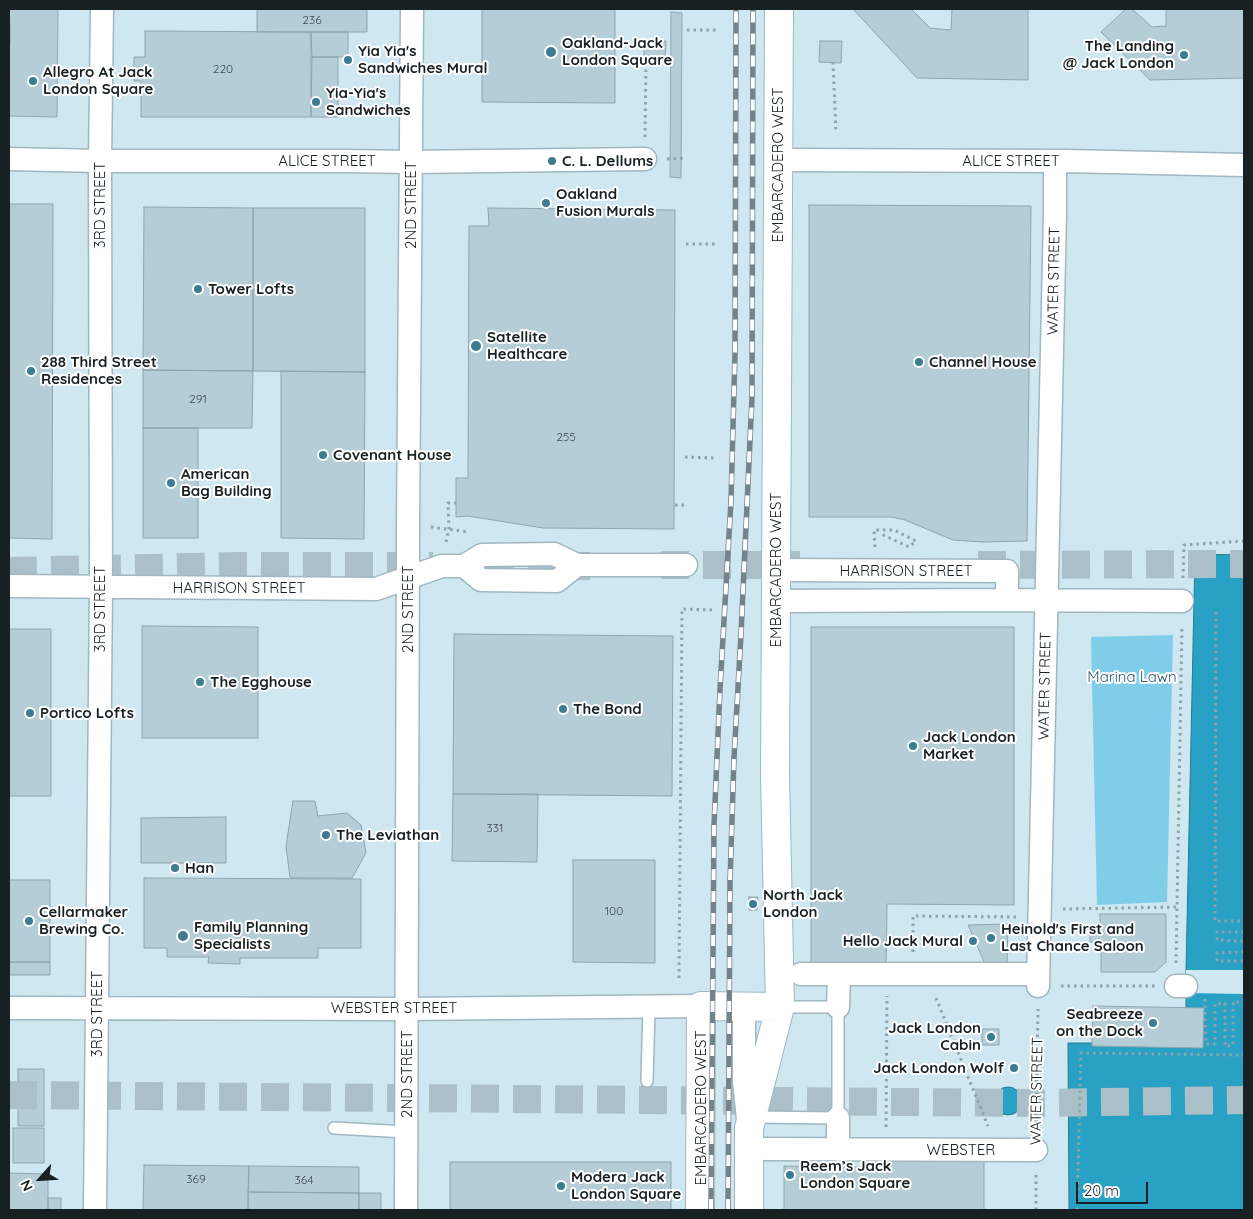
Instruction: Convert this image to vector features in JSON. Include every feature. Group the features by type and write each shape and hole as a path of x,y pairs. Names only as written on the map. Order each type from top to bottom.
{"street":[{"name":"3RD STREET","path":"95,1210 101,587 100,161 102,9"},
{"name":"2ND STREET","path":"406,1210 412,9"},
{"name":"EMBARCADERO WEST","path":"750,1122 780,1007 775,775 779,9"},
{"name":"ALICE STREET","path":"9,159 411,162 645,159"},
{"name":"ALICE STREET","path":"779,160 1244,164"},
{"name":"WATER STREET","path":"1038,980 1055,161"},
{"name":"HARRISON STREET","path":"9,586 376,589 442,566 464,566 482,556 554,554 577,565 686,565"},
{"name":"HARRISON STREET","path":"776,570 1007,571 1007,600"},
{"name":"HARRISON STREET","path":"777,601 1046,600 1182,602"},
{"path":"801,974 920,974 1038,980"},
{"path":"838,1007 839,974"},
{"name":"EMBARCADERO WEST","path":"700,1210 701,1006"},
{"name":"EMBARCADERO WEST","path":"744,1007 744,1081 750,1122 749,1210"},
{"name":"WEBSTER STREET","path":"9,1008 407,1009 780,1007"},
{"path":"838,1118 838,1150"},
{"name":"WEBSTER","path":"765,1150 1036,1150"}],"lane":[{"path":"647,1081 649,1007"},
{"path":"750,1122 838,1118 838,1007 780,1007"},
{"path":"334,1128 406,1132"}],"path":[{"path":"686,30 719,30"},
{"path":"646,62 645,159 686,158"},
{"path":"833,62 836,132"},
{"path":"686,244 717,244"},
{"path":"685,457 716,458"},
{"path":"442,566 449,529 448,503 456,503"},
{"path":"674,505 684,505"},
{"path":"431,527 468,532"},
{"path":"875,571 874,530 894,530 916,541 909,547 881,534"},
{"path":"1244,542 1184,545 1177,907 1189,988 1206,1044 1215,1044 1215,1004 1225,1003 1225,1046 1233,1046 1233,1002 1244,1002"},
{"path":"679,978 682,609 714,610"},
{"path":"1216,612 1215,921 1244,921"},
{"path":"998,1150 920,974 913,916 1177,907"},
{"path":"1244,932 1218,932 1217,940 1244,941"},
{"path":"1244,952 1217,953 1217,961 1244,961"},
{"path":"886,1150 888,974"},
{"path":"1038,980 1189,988"},
{"name":"WATER STREET","path":"1036,1210 1038,980"},
{"path":"1077,1210 1081,1053 1244,1055"}],"green space":[{"name":"Marina Lawn","path":"1173,635 1167,902 1097,905 1091,637"}],"shaded area":[{"path":"1195,554 1244,555 1244,1210 1069,1210 1068,1043 1186,1043"},
{"path":"1008,1087 1018,1091 1022,1101 1018,1111 1008,1115 998,1111 994,1101 998,1091"}],"pier":[{"path":"1186,970 1244,970 1244,994 1186,993"}],"building":[{"name":"Allegro At Jack London Square","path":"9,9 58,9 57,117 9,116"},
{"path":"257,9 367,9 367,32 257,32"},
{"path":"482,9 615,9 615,103 482,102"},
{"path":"853,9 911,9 930,28 951,30 952,9 1028,9 1028,80 917,78"},
{"name":"The Landing @ Jack London","path":"1126,9 1132,9 1152,27 1166,26 1166,9 1244,9 1244,78 1150,80 1101,32"},
{"path":"671,12 682,13 681,178 670,177"},
{"path":"145,31 311,32 311,117 141,117 141,81 134,81 134,57 145,57"},
{"path":"311,32 348,32 348,57 312,57"},
{"path":"644,40 666,41 665,62 644,61"},
{"path":"820,41 842,41 841,63 819,62"},
{"path":"312,57 338,57 338,117 311,117"},
{"name":"288 Third Street Residences","path":"9,204 53,204 52,539 9,538"},
{"name":"Channel House","path":"809,205 1031,206 1027,541 983,542 953,540 905,520 892,517 809,517"},
{"name":"Tower Lofts","path":"144,207 253,208 253,371 143,370"},
{"path":"253,208 365,208 365,372 253,371"},
{"path":"488,208 675,210 674,529 543,528 468,516 456,517 456,478 468,478 469,226 489,226"},
{"path":"143,370 253,371 252,428 143,428"},
{"name":"Covenant House","path":"281,371 365,372 364,539 281,538"},
{"name":"American Bag Building","path":"143,428 198,428 198,538 143,538"},
{"name":"The Egghouse","path":"142,626 258,627 258,738 142,738"},
{"name":"Jack London Market","path":"811,627 1014,627 1014,905 887,904 886,972 811,971"},
{"name":"Portico Lofts","path":"9,629 51,629 51,796 9,796"},
{"name":"The Bond","path":"454,634 673,636 672,796 453,794"},
{"path":"453,794 538,794 537,862 452,861"},
{"name":"The Leviathan","path":"293,801 315,801 318,816 347,813 361,825 366,853 352,878 290,878 286,846"},
{"path":"226,817 226,863 141,863 141,818"},
{"path":"573,860 655,860 655,963 573,962"},
{"path":"144,878 361,879 361,948 318,948 318,958 240,958 240,964 208,963 209,957 167,957 167,948 144,948"},
{"name":"Cellarmaker Brewing Co.","path":"9,880 50,880 50,962 9,962"},
{"name":"North Jack London","path":"749,897 758,897 757,910 749,910"},
{"path":"1100,914 1166,914 1166,962 1155,972 1101,972 1101,942 1090,942 1090,927 1100,927"},
{"name":"Heinold's First and Last Chance Saloon","path":"1008,924 1007,965 986,966 968,925"},
{"path":"9,962 50,962 50,975 9,975"},
{"path":"1093,1006 1204,1008 1203,1048 1092,1046"},
{"name":"Jack London Cabin","path":"982,1029 999,1029 999,1045 982,1045"},
{"path":"18,1069 44,1069 44,1126 18,1126"},
{"path":"13,1128 44,1128 44,1163 13,1163"},
{"path":"984,1159 984,1210 784,1210 784,1166 864,1167 863,1160"},
{"name":"Modera Jack London Square","path":"450,1162 671,1162 671,1210 450,1210"},
{"path":"144,1165 249,1166 248,1210 143,1210"},
{"path":"249,1166 359,1167 359,1193 248,1192"},
{"path":"9,1173 48,1174 48,1210 9,1210"},
{"path":"248,1192 359,1193 359,1210 248,1210"},
{"path":"359,1193 381,1193 381,1210 359,1210"},
{"path":"48,1198 61,1198 61,1210 48,1210"}],"tunnel":[{"path":"978,565 1244,564"},
{"path":"661,565 800,565"},
{"path":"9,571 238,566 433,566"},
{"path":"486,566 590,566"},
{"path":"9,1095 1035,1103 1244,1100"}],"railway":[{"path":"711,1210 714,826 731,501 735,353 736,9"},
{"path":"728,1210 730,882 734,758 752,397 753,9"}],"place":[{"name":"Oakland-Jack London Square","path":"551,52"},
{"name":"The Landing @ Jack London","path":"1184,55"},
{"name":"Yia Yia's Sandwiches Mural","path":"348,60"},
{"name":"Allegro At Jack London Square","path":"33,81"},
{"name":"Yia-Yia's Sandwiches","path":"316,102"},
{"name":"C. L. Dellums","path":"552,161"},
{"name":"Oakland Fusion Murals","path":"546,203"},
{"name":"Tower Lofts","path":"198,289"},
{"name":"Satellite Healthcare","path":"476,346"},
{"name":"Channel House","path":"919,362"},
{"name":"288 Third Street Residences","path":"31,371"},
{"name":"Covenant House","path":"323,455"},
{"name":"American Bag Building","path":"171,483"},
{"name":"The Egghouse","path":"200,682"},
{"name":"The Bond","path":"563,709"},
{"name":"Portico Lofts","path":"30,713"},
{"name":"Jack London Market","path":"913,746"},
{"name":"The Leviathan","path":"326,835"},
{"name":"Han","path":"175,868"},
{"name":"North Jack London","path":"753,904"},
{"name":"Cellarmaker Brewing Co.","path":"29,921"},
{"name":"Family Planning Specialists","path":"183,936"},
{"name":"Heinold's First and Last Chance Saloon","path":"991,938"},
{"name":"Hello Jack Mural","path":"973,941"},
{"name":"Seabreeze on the Dock","path":"1153,1023"},
{"name":"Jack London Cabin","path":"991,1037"},
{"name":"Jack London Wolf","path":"1014,1068"},
{"name":"Reem’s Jack London Square","path":"790,1175"},
{"name":"Modera Jack London Square","path":"561,1186"}]}
